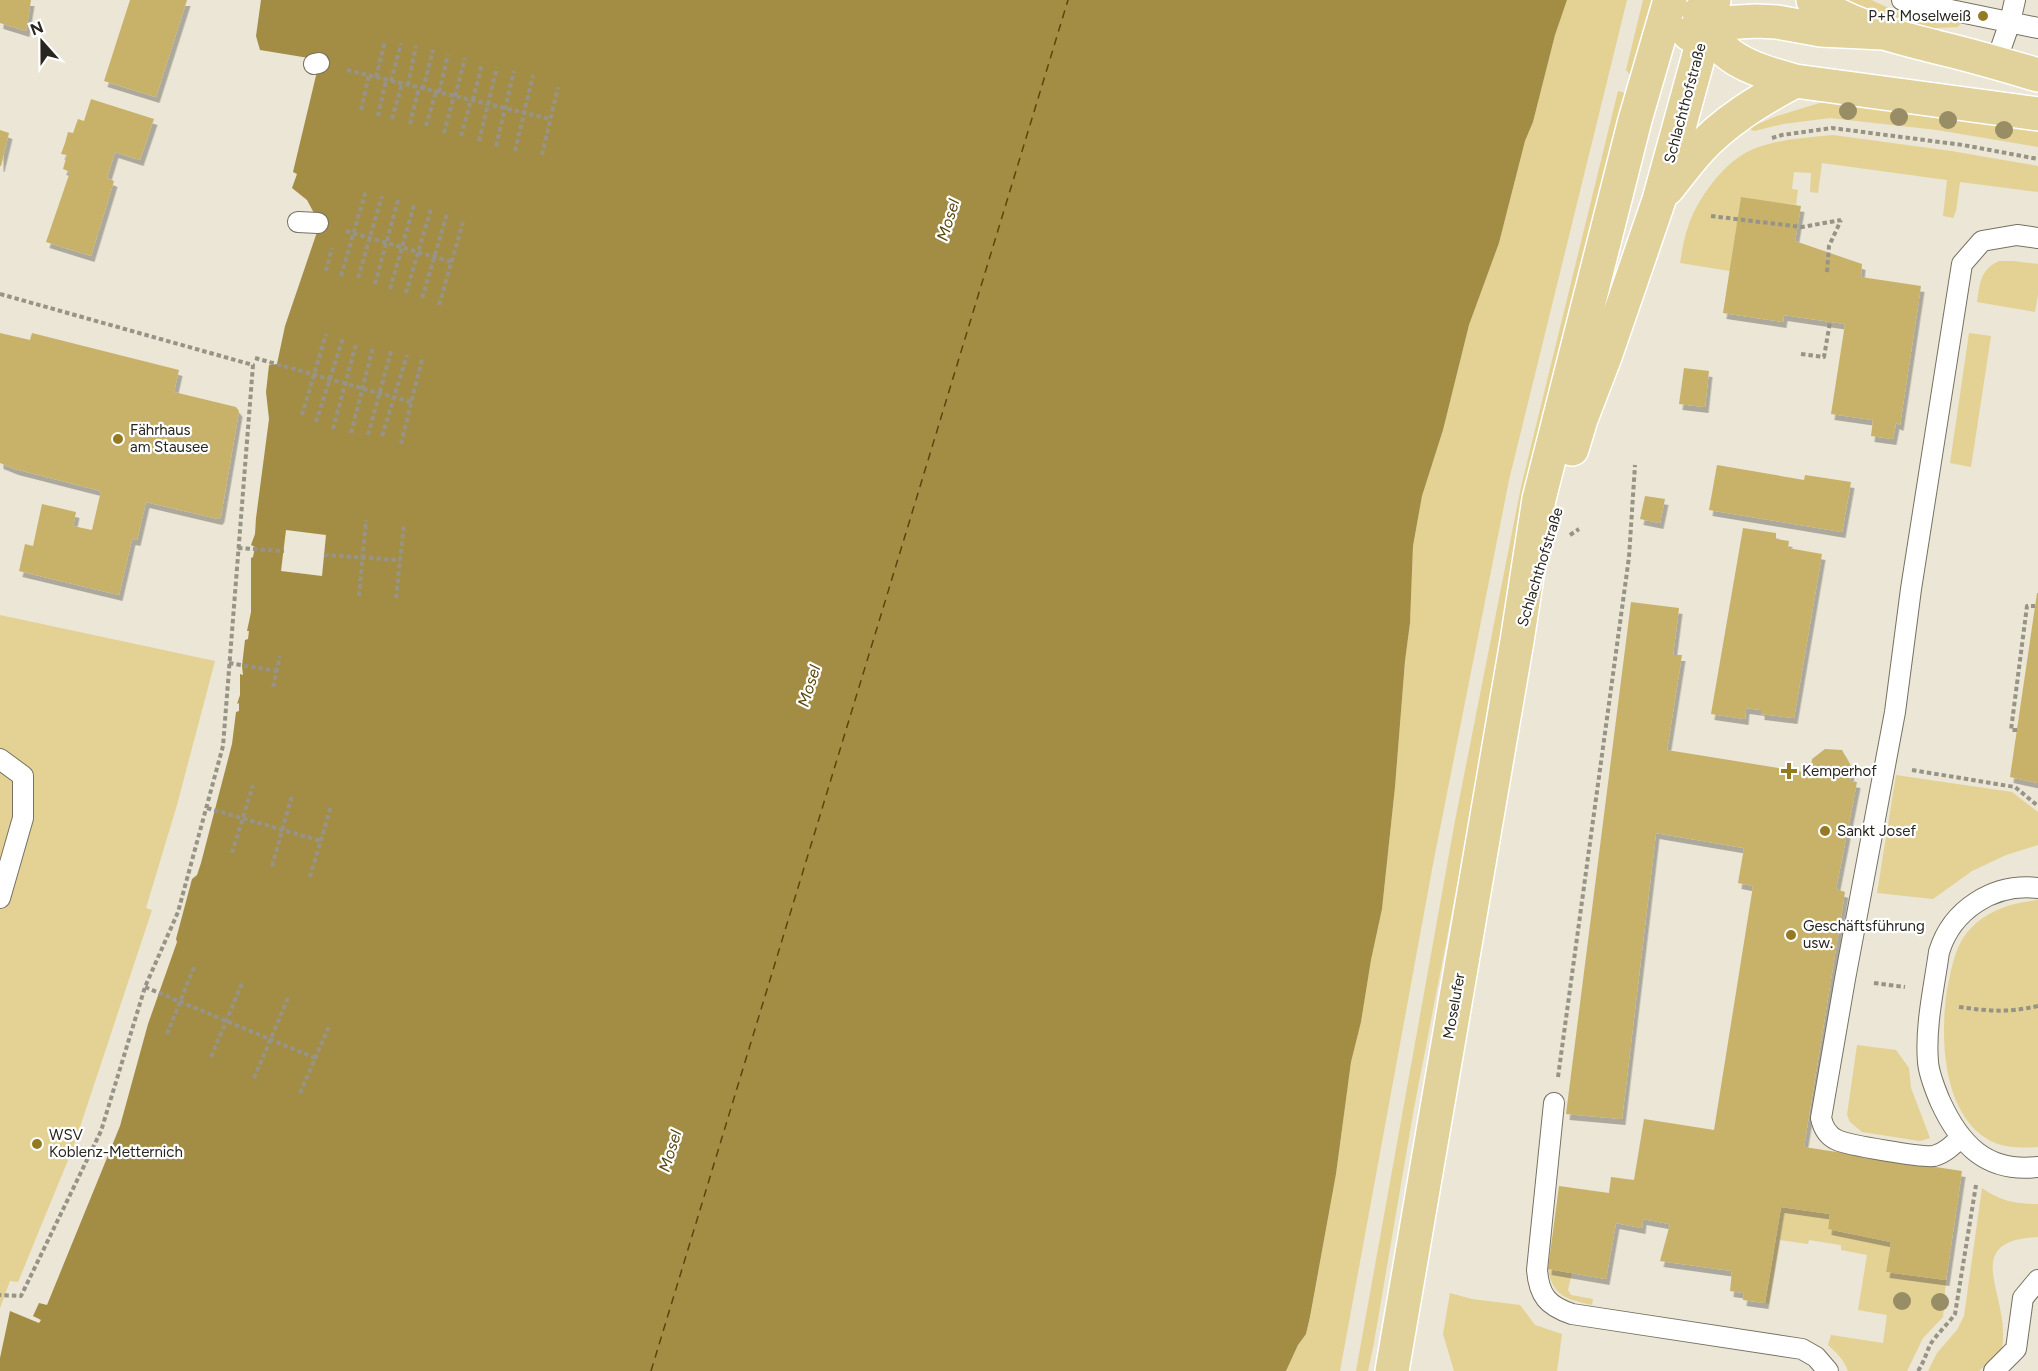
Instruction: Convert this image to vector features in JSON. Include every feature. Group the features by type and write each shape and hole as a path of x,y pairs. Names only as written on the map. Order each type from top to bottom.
{"main road":[{"name":"Schlachthofstraße","path":"1517,641 1539,499 1635,120 1670,0"},
{"path":"1813,0 1842,18 1883,33 2038,75"},
{"name":"Schlachthofstraße","path":"1517,641 1548,551 1581,419 1659,200 1705,9"},
{"path":"1652,62 1676,41 1705,9"},
{"path":"1705,9 1722,23 1777,22 1829,31 1883,33"},
{"path":"1705,9 1720,48 1760,72 1795,81 2038,114"},
{"path":"1659,200 1698,151 1727,124 1771,94 1795,81"},
{"name":"Moselufer","path":"1392,1371 1517,641"}],"lane":[{"path":"1902,0 2038,28"},
{"path":"1996,62 2015,0"},
{"path":"298,222 318,224"},
{"path":"1961,1137 1942,1153 1927,1157 1837,1141 1826,1131 1821,1118 1895,712 1912,578 1962,264 1982,241 2017,235 2038,238"},
{"path":"0,759 22,776 23,819 0,898"},
{"path":"2038,888 2006,889 1975,903 1955,920 1942,940 1929,1025 1928,1064 1945,1111 1971,1149 1990,1161 2018,1168 2038,1167"},
{"path":"1554,1103 1553,1176 1537,1270 1538,1286 1547,1301 1557,1309 1572,1314 1802,1348 1816,1357 1828,1371"},
{"path":"1995,1371 2016,1350 2024,1298 2038,1280"}],"path":[{"path":"376,77 385,40"},
{"path":"378,116 401,43"},
{"path":"408,85 416,46"},
{"path":"410,124 433,50"},
{"path":"426,126 448,55"},
{"path":"444,133 465,58"},
{"path":"461,136 482,63"},
{"path":"316,64 550,119"},
{"path":"479,141 497,67"},
{"path":"496,146 514,71"},
{"path":"361,110 369,75"},
{"path":"515,151 533,75"},
{"path":"392,119 402,84"},
{"path":"542,155 558,87"},
{"path":"1763,141 1782,135 1832,128 1963,145 2038,159"},
{"path":"341,276 366,190"},
{"path":"358,278 382,196"},
{"path":"375,284 398,200"},
{"path":"390,289 414,205"},
{"path":"406,293 431,209"},
{"path":"422,298 447,214"},
{"path":"1711,216 1802,226 1841,220 1829,246 1827,272"},
{"path":"439,304 463,222"},
{"path":"318,224 452,262"},
{"path":"0,294 252,366 223,746 207,808 178,912 146,987 101,1131 21,1296 0,1295"},
{"path":"1801,354 1824,357 1830,322"},
{"path":"302,415 326,334"},
{"path":"316,422 343,338"},
{"path":"333,429 356,344"},
{"path":"351,433 373,347"},
{"path":"368,435 391,351"},
{"path":"382,436 407,355"},
{"path":"255,358 411,402"},
{"path":"401,444 422,358"},
{"path":"1554,1103 1629,557 1635,465"},
{"path":"359,596 366,520"},
{"path":"396,598 404,524"},
{"path":"1569,536 1579,529"},
{"path":"238,548 284,551"},
{"path":"324,555 400,560"},
{"path":"2017,730 2011,730 2027,606 2035,606"},
{"path":"273,687 280,656"},
{"path":"230,663 276,671"},
{"path":"1885,766 2014,787 2038,806"},
{"path":"232,854 253,784"},
{"path":"272,866 292,795"},
{"path":"310,877 331,806"},
{"path":"207,808 321,841"},
{"path":"167,1034 194,967"},
{"path":"1845,979 1909,988"},
{"path":"211,1057 242,983"},
{"path":"146,987 315,1058"},
{"path":"254,1078 288,998"},
{"path":"1956,1006 1997,1012 2038,1006"},
{"path":"300,1093 330,1024"},
{"path":"1918,1371 1931,1342 1955,1314 1977,1179"}],"shaded area":[{"path":"1567,0 1627,0 1509,480 1433,864 1340,1371 1286,1371 1298,1345 1306,1334 1310,1318 1336,1174 1351,1062 1361,1022 1382,909 1410,623 1413,546 1422,496 1443,430 1469,325 1499,243 1525,141 1533,122 1555,35"},
{"path":"1643,0 1657,0 1637,78 1626,70"},
{"path":"1835,0 1871,0 1898,12 1959,20 1961,23 1958,27 1916,29"},
{"path":"1618,91 1632,95 1534,489 1414,1108 1373,1348 1368,1371 1356,1371 1455,821 1521,487"},
{"path":"1826,101 2038,128 2038,147 1937,130 1830,118 1783,124 1754,131 1748,128 1777,116"},
{"path":"1833,135 1951,151 2038,166 2038,192 1960,182 1953,218 1943,216 1947,180 1822,163 1818,193 1810,192 1811,173 1794,172 1792,189 1798,190 1796,205 1741,197 1730,271 1680,263 1687,231 1697,206 1728,166 1747,152 1767,144"},
{"path":"1999,261 2038,264 2038,295 2035,312 1977,302 1984,273"},
{"path":"1969,333 1991,336 1971,467 1950,463"},
{"path":"0,615 215,661 177,805 146,908 152,910 73,1148 18,1282 10,1281 0,1308"},
{"path":"1896,775 2012,792 2038,812 2038,845 2006,855 1972,871 1933,899 1877,893"},
{"path":"2038,900 2038,1147 2013,1147 1989,1140 1973,1128 1962,1112 1953,1093 1948,1072 1945,1051 1945,1009 1954,961 1966,934 1981,919 1998,909"},
{"path":"1857,1045 1896,1050 1909,1068 1911,1088 1930,1138 1920,1141 1862,1132 1850,1122 1847,1115"},
{"path":"1982,1188 2008,1201 2038,1204 2038,1237 2015,1240 2001,1247 1994,1257 1993,1270 2003,1334 2002,1348 1998,1355 1979,1371 1928,1371 1937,1353 1957,1330 1964,1316"},
{"path":"1781,1207 1830,1214 1828,1229 1891,1242 1886,1272 1946,1280 1943,1317 1923,1338 1907,1371 1848,1371 1840,1357 1828,1345 1831,1335 1883,1343 1887,1315 1858,1310 1867,1255 1841,1250 1841,1245 1809,1240 1808,1244 1780,1240 1769,1304 1765,1303"},
{"path":"1548,1269 1572,1273 1568,1290 1571,1295 1593,1299 1592,1305 1562,1295 1553,1286"},
{"path":"1450,1293 1472,1299 1520,1305 1535,1325 1562,1334 1557,1371 1454,1371 1443,1334"}],"water":[{"name":"Mosel","path":"261,0 1567,0 1555,35 1533,122 1525,141 1499,243 1469,325 1443,430 1422,496 1413,546 1410,623 1382,909 1361,1022 1351,1062 1336,1174 1310,1317 1306,1334 1298,1345 1286,1371 0,1371 0,1358 10,1311 39,1323 41,1320 33,1316 39,1303 47,1305 120,1126 148,1024 177,942 192,879 197,875 201,863 232,744 236,712 239,711 239,703 237,704 240,695 240,674 243,675 245,640 248,639 249,631 247,631 251,612 251,558 255,547 251,545 255,534 269,419 266,392 269,365 277,364 285,326 317,232 315,215 307,200 292,188 297,174 293,172 319,63 315,59 260,50 256,36"}],"pier":[{"path":"286,530 326,535 322,576 281,571"}],"building":[{"path":"0,0 31,0 26,31 0,23"},
{"path":"130,0 187,0 156,97 104,81"},
{"path":"91,99 154,119 140,160 115,152 107,178 114,181 91,256 46,242 70,172 63,169 67,155 61,154 68,132 73,133 78,119 84,121"},
{"path":"0,130 9,133 1,166 0,166"},
{"path":"1741,197 1801,206 1795,241 1862,264 1861,277 1921,286 1900,425 1896,423 1893,439 1871,436 1873,420 1831,414 1845,324 1784,315 1783,322 1723,313"},
{"name":"Fährhaus am Stausee","path":"0,333 30,340 32,333 179,370 174,392 236,407 239,411 221,516 219,519 146,502 137,540 132,539 119,595 19,571 25,544 33,546 42,504 76,512 73,526 92,530 101,491 0,463"},
{"path":"1684,368 1709,371 1705,407 1679,404"},
{"path":"1717,465 1804,480 1805,475 1851,482 1842,532 1709,510"},
{"path":"1645,496 1665,499 1660,523 1640,519"},
{"path":"1743,528 1776,533 1776,539 1789,541 1788,548 1822,554 1794,718 1761,714 1761,710 1746,708 1745,719 1711,714"},
{"path":"2038,593 2038,783 2010,777"},
{"name":"Geschäftsführung usw.","path":"1631,602 1679,608 1673,655 1682,655 1667,750 1810,773 1812,759 1825,749 1842,750 1851,766 1850,781 1857,782 1836,889 1845,892 1804,1147 1962,1171 1946,1280 1886,1272 1891,1242 1828,1229 1830,1214 1781,1207 1765,1303 1743,1300 1744,1293 1730,1291 1732,1271 1660,1261 1670,1224 1643,1219 1642,1228 1616,1223 1606,1279 1548,1269 1559,1186 1609,1193 1611,1177 1634,1180 1644,1119 1714,1130 1753,886 1738,883 1744,848 1656,833 1622,1119 1566,1114"}],"ferry route":[{"path":"651,1371 1068,0"}],"place":[{"name":"P+R Moselweiß","path":"1983,16"},
{"name":"Fährhaus am Stausee","path":"118,439"},
{"name":"Kemperhof","path":"1789,771"},
{"name":"Sankt Josef","path":"1825,831"},
{"name":"Geschäftsführung usw.","path":"1791,935"},
{"name":"WSV Koblenz-Metternich","path":"37,1144"}]}
